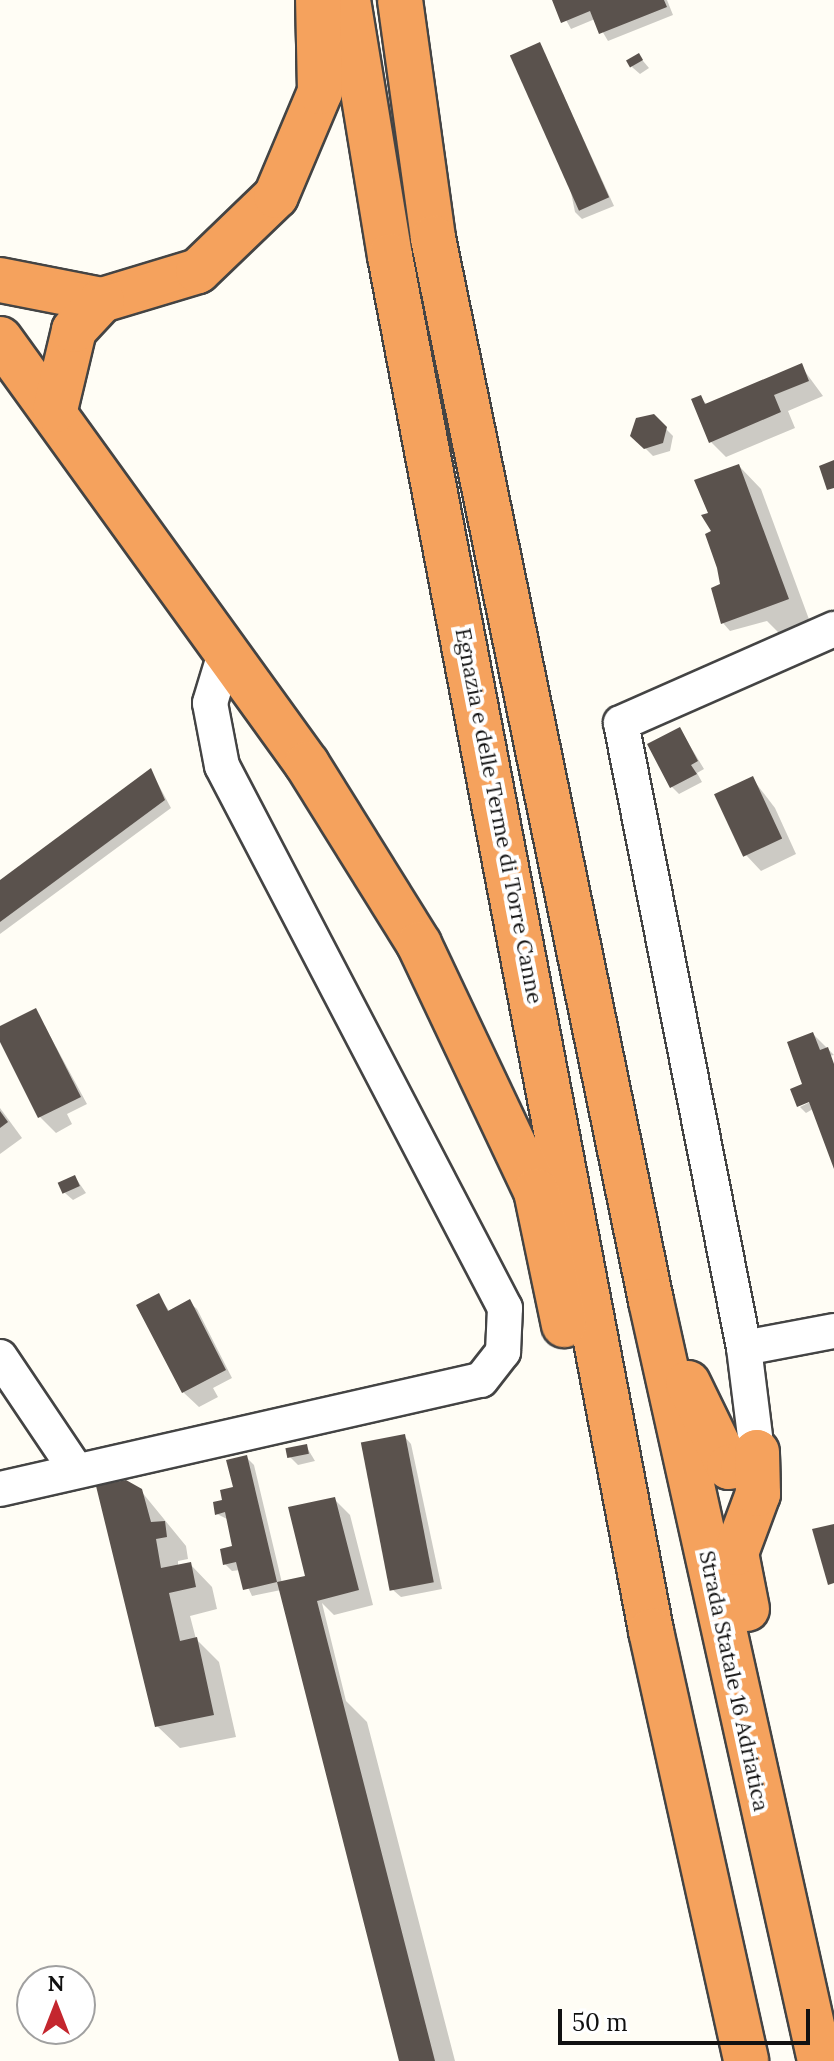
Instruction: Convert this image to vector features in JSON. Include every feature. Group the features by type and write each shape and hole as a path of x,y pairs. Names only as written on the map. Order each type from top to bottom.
{"highway":[{"path":"0,280 102,300 198,271 276,196 320,92 318,0"},
{"name":"Egnazia e delle Terme di Torre Canne","path":"348,0 390,256 651,1631"},
{"path":"400,0 433,238 651,1301 718,1454 729,1467 743,1464 757,1452"},
{"path":"55,410 74,330 102,300"},
{"path":"0,339 55,410 307,764 419,944 536,1191 592,1465 651,1631 746,2061"},
{"name":"Strada Statale 16 Adriatica","path":"651,1301 743,1730 820,2061"},
{"path":"743,1730 754,1645 736,1553 758,1494 757,1452"}],"street":[{"path":"757,1452 744,1348 621,723 834,629"},
{"path":"0,1489 481,1380 503,1352 505,1308 222,766 210,703 226,650"},
{"path":"744,1348 834,1331"},
{"path":"0,1357 76,1470"}],"building":[{"path":"552,0 664,0 667,7 599,34 590,11 561,23"},
{"path":"540,42 609,197 579,211 510,55"},
{"path":"639,53 643,60 630,67 626,60"},
{"path":"802,363 809,381 774,395 781,412 709,443 691,399 701,395 705,404"},
{"path":"654,414 667,427 663,443 644,449 630,436 636,418"},
{"path":"834,460 834,488 827,490 819,466"},
{"path":"739,464 789,599 721,624 711,588 720,584 705,534 711,531 701,515 708,513 694,480"},
{"path":"680,727 698,761 691,765 697,774 670,788 647,744"},
{"path":"151,768 165,800 0,922 0,880"},
{"path":"753,776 782,839 743,857 714,794"},
{"path":"36,1008 81,1097 38,1118 0,1042 0,1026"},
{"path":"813,1032 820,1050 828,1047 834,1064 834,1169 809,1102 797,1107 790,1089 802,1084 787,1042"},
{"path":"0,1111 8,1122 0,1128"},
{"path":"75,1175 80,1186 63,1194 58,1183"},
{"path":"159,1293 168,1311 190,1299 226,1370 182,1393 136,1305"},
{"path":"405,1434 434,1582 390,1591 361,1443"},
{"path":"307,1444 309,1454 287,1458 285,1448"},
{"path":"247,1455 277,1582 243,1590 236,1562 223,1565 220,1549 232,1546 225,1512 215,1515 213,1502 222,1500 220,1490 233,1487 226,1460"},
{"path":"126,1480 142,1489 151,1522 165,1521 167,1537 156,1539 161,1568 191,1562 196,1587 169,1593 180,1641 197,1637 214,1715 155,1727 96,1486"},
{"path":"335,1497 359,1590 317,1601 435,2061 399,2061 277,1582 305,1576 288,1507"},
{"path":"834,1524 834,1583 828,1585 812,1529"}]}
